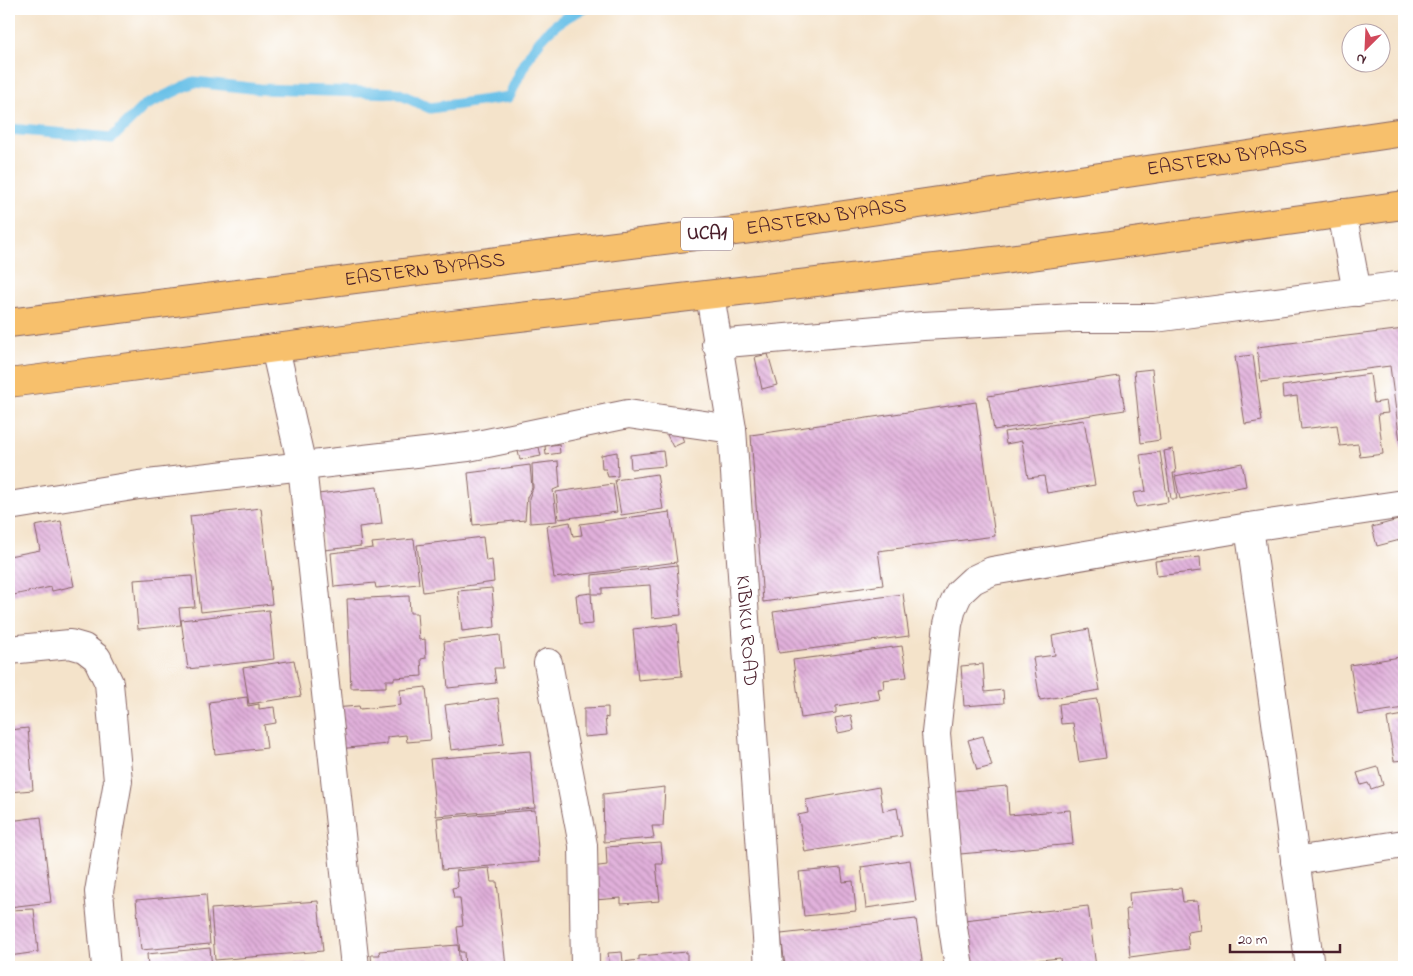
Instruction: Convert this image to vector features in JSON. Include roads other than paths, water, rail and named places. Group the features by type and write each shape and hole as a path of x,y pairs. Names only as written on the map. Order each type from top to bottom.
{"main road":[{"name":"EASTERN BYPASS","path":"9,323 750,229 1404,132"},
{"path":"9,383 275,348 1002,260 1404,205"}],"street":[{"path":"1342,213 1357,292"},
{"path":"716,344 923,326 1075,318 1155,318 1404,285"},
{"name":"KIBIKU ROAD","path":"710,295 716,344 732,429 769,967"},
{"path":"275,348 302,466 355,967"},
{"path":"9,506 139,485 468,446 628,414 732,429"},
{"path":"959,967 952,921 936,734 948,624 959,593 974,580 992,571 1249,527 1404,504"},
{"path":"1249,527 1310,967"},
{"path":"9,650 70,644 84,648 97,658 109,682 118,781 99,892 106,967"},
{"path":"548,663 582,845 585,967"},
{"path":"1295,861 1404,844"}],"waterway":[{"path":"9,129 112,138 144,106 194,82 260,89 397,93 430,108 509,97 529,56 545,34 568,16 583,9"}]}
